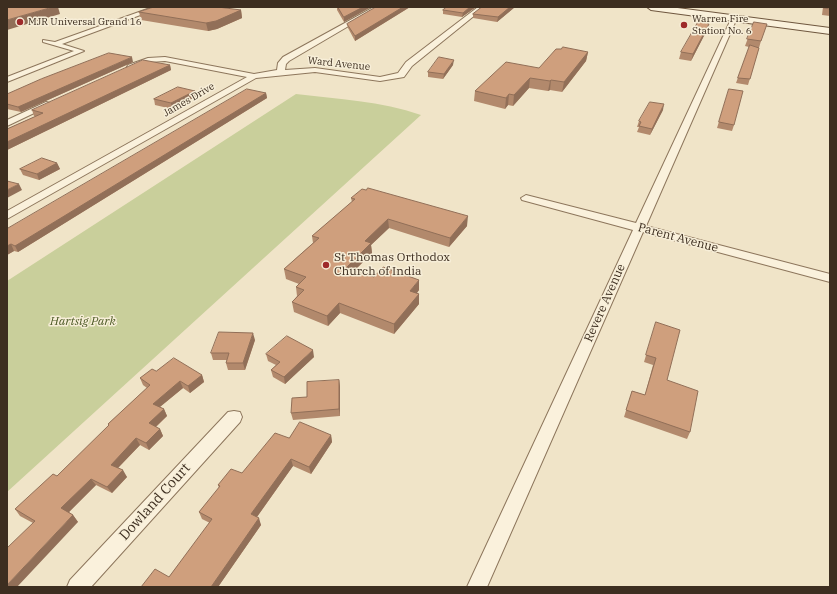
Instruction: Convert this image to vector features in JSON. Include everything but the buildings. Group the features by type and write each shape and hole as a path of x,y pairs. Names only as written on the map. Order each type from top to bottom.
{"main road":[{"path":"651,7 830,31"}],"street":[{"path":"7,80 78,53 78,50 45,41 146,7"},
{"path":"55,44 159,7"},
{"path":"280,72 282,63 286,59 378,7"},
{"name":"Ward Avenue","path":"280,72 317,70 376,78 396,77 404,72 409,64 426,50 482,7"},
{"path":"120,16 130,17"},
{"name":"Revere Avenue","path":"477,587 734,18"},
{"path":"121,72 153,59 165,59 254,76"},
{"name":"James Drive","path":"7,216 254,76 280,72"},
{"path":"7,123 57,101"},
{"name":"Parent Avenue","path":"526,198 830,278"},
{"name":"Dowland Court","path":"77,587 234,418"}],"green space":[{"name":"Hartsig Park","path":"296,94 375,104 406,110 421,115 7,492 7,281"}],"place":[{"name":"MJR Universal Grand 16","path":"20,22"},
{"name":"Warren Fire Station No. 6","path":"684,25"},
{"name":"St Thomas Orthodox Church of India","path":"326,265"}]}
